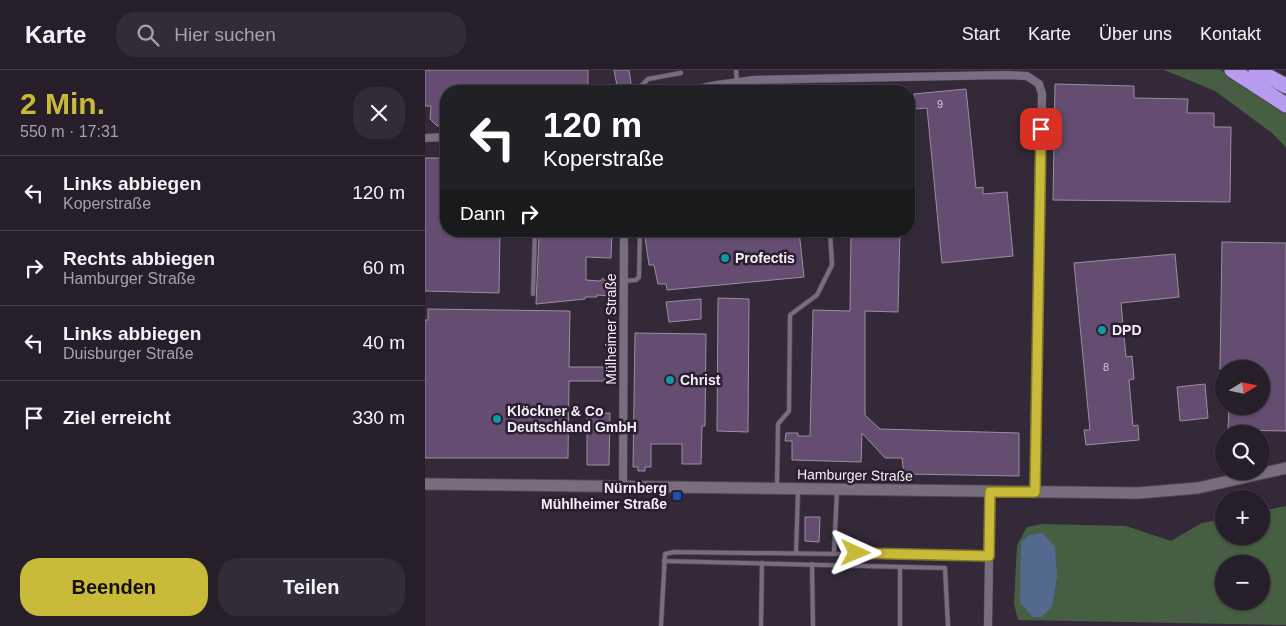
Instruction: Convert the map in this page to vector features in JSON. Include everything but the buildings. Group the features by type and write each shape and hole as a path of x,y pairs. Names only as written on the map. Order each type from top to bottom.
{"highway":[{"path":"1232,70 1286,105"},
{"path":"1256,70 1286,86"}],"street":[{"path":"720,85 795,78 969,73 1027,76 1039,84 1041,94 1035,492"},
{"path":"425,138 440,137"},
{"name":"Mülheimer Straße","path":"623,487 624,237"},
{"name":"Hamburger Straße","path":"425,484 1138,493 1177,491 1217,485 1285,468"},
{"path":"988,626 990,492"}],"lane":[{"path":"736,70 737,82"},
{"path":"642,85 648,79 681,73"},
{"path":"533,294 535,237"},
{"path":"624,281 636,280 639,277 640,237"},
{"path":"777,489 777,424 789,411 789,315 817,295 833,265 830,237"},
{"path":"796,553 799,489"},
{"path":"834,553 837,489"},
{"path":"661,626 665,554 674,552 989,556"},
{"path":"664,560 945,568 948,626"},
{"path":"761,626 762,563"},
{"path":"812,564 813,626"},
{"path":"900,567 900,626"}],"green space":[{"path":"1164,70 1220,70 1262,95 1286,113 1286,147 1272,133 1215,91"},
{"path":"1286,506 1286,625 1018,620 1014,604 1017,545 1027,527 1042,524 1126,526 1171,541 1202,523 1215,521 1215,545 1270,545 1270,509"}],"water":[{"path":"1043,533 1055,547 1057,577 1052,607 1042,617 1033,617 1020,603 1021,542 1029,535"}],"place":[{"name":"Profectis","path":"725,258"},
{"name":"DPD","path":"1102,330"},
{"name":"Christ","path":"670,380"},
{"name":"Klöckner & Co Deutschland GmbH","path":"497,419"},
{"name":"Nürnberg Mühlheimer Straße","path":"677,496"}],"route":[{"path":"856,553 989,556 990,492 1035,492 1041,129"}]}
